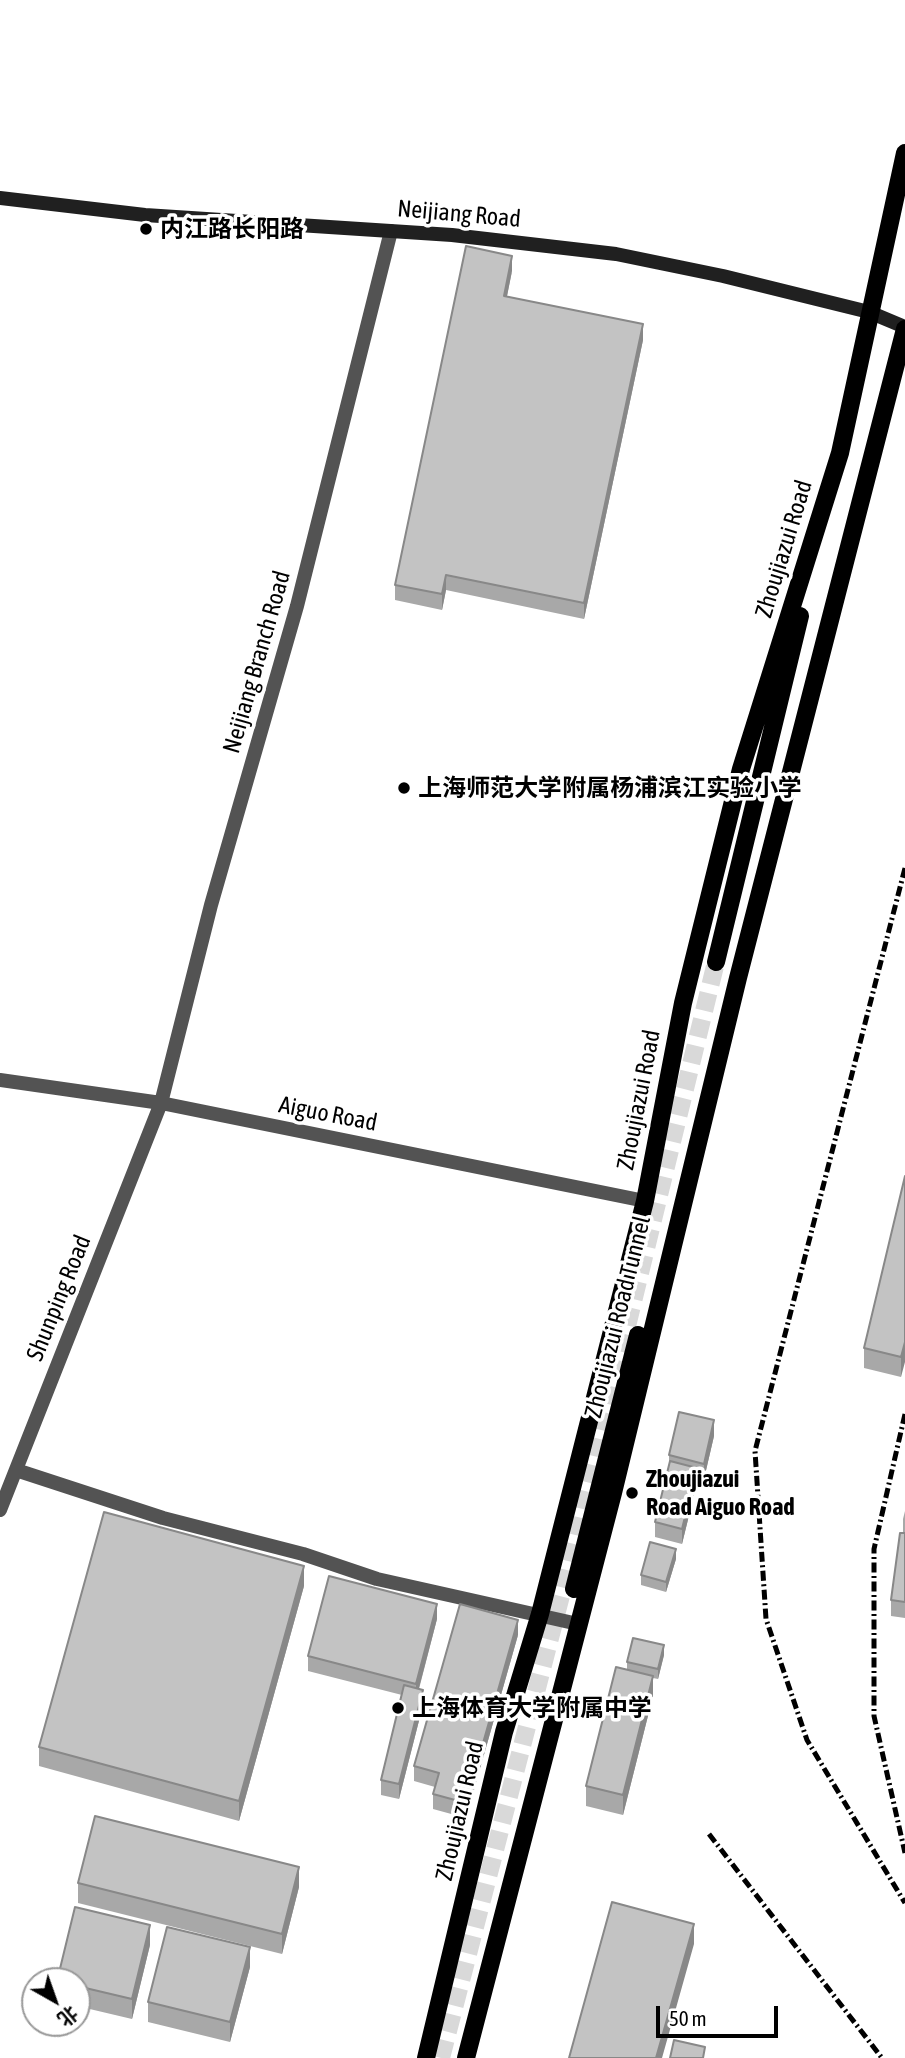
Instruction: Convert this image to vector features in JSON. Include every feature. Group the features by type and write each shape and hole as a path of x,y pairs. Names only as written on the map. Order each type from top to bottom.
{"main road":[{"name":"Zhoujiazui Road","path":"426,2058 504,1732 540,1614 645,1201 683,1003 741,769 840,453 905,153"},
{"path":"466,2058 905,328"},
{"path":"716,962 840,453"},
{"name":"Zhoujiazui Road Tunnel","path":"574,1589 676,1191 738,978"}],"street":[{"name":"Neijiang Road","path":"0,198 145,215 391,230 616,254 723,276 869,312 905,328"},
{"name":"Neijiang Branch Road","path":"161,1103 211,905 297,606 391,230"},
{"name":"Aiguo Road","path":"0,1080 161,1103 645,1201"},
{"name":"Shunping Road","path":"0,1510 161,1103"},
{"path":"16,1470 163,1518 303,1554 377,1579 578,1624"}],"building":[{"path":"466,246 512,256 504,296 643,324 584,603 446,575 442,594 395,585"},
{"path":"905,1176 905,1342 901,1357 864,1348"},
{"path":"679,1412 714,1420 704,1464 669,1455"},
{"path":"670,1461 697,1468 682,1529 655,1522"},
{"path":"104,1512 304,1566 239,1801 39,1747"},
{"path":"900,1533 905,1533 905,1602 891,1600"},
{"path":"650,1542 676,1549 666,1582 641,1575"},
{"path":"329,1576 437,1604 416,1684 308,1656"},
{"path":"460,1604 518,1620 466,1803 433,1794 439,1773 414,1766"},
{"path":"633,1638 664,1645 658,1669 627,1662"},
{"path":"616,1667 653,1676 623,1795 586,1786"},
{"path":"404,1685 423,1690 399,1784 381,1780"},
{"path":"95,1816 299,1867 282,1934 78,1883"},
{"path":"612,1902 694,1924 656,2058 569,2058"},
{"path":"75,1907 150,1925 132,1999 91,1989 91,1967 60,1967"},
{"path":"167,1927 250,1947 230,2022 148,2002"},
{"path":"674,2040 705,2047 703,2058 670,2058"}],"tunnel":[{"path":"441,2058 563,1588 716,962"}],"railway":[{"path":"905,868 755,1451 766,1619 807,1740 905,1903"},
{"path":"905,1414 874,1549 874,1716 905,1853"},
{"path":"709,1834 882,2058"}],"place":[{"name":"内江路长阳路","path":"146,229"},
{"name":"上海师范大学附属杨浦滨江实验小学","path":"404,788"},
{"name":"Zhoujiazui Road Aiguo Road","path":"632,1493"},
{"name":"上海体育大学附属中学","path":"398,1708"}]}
